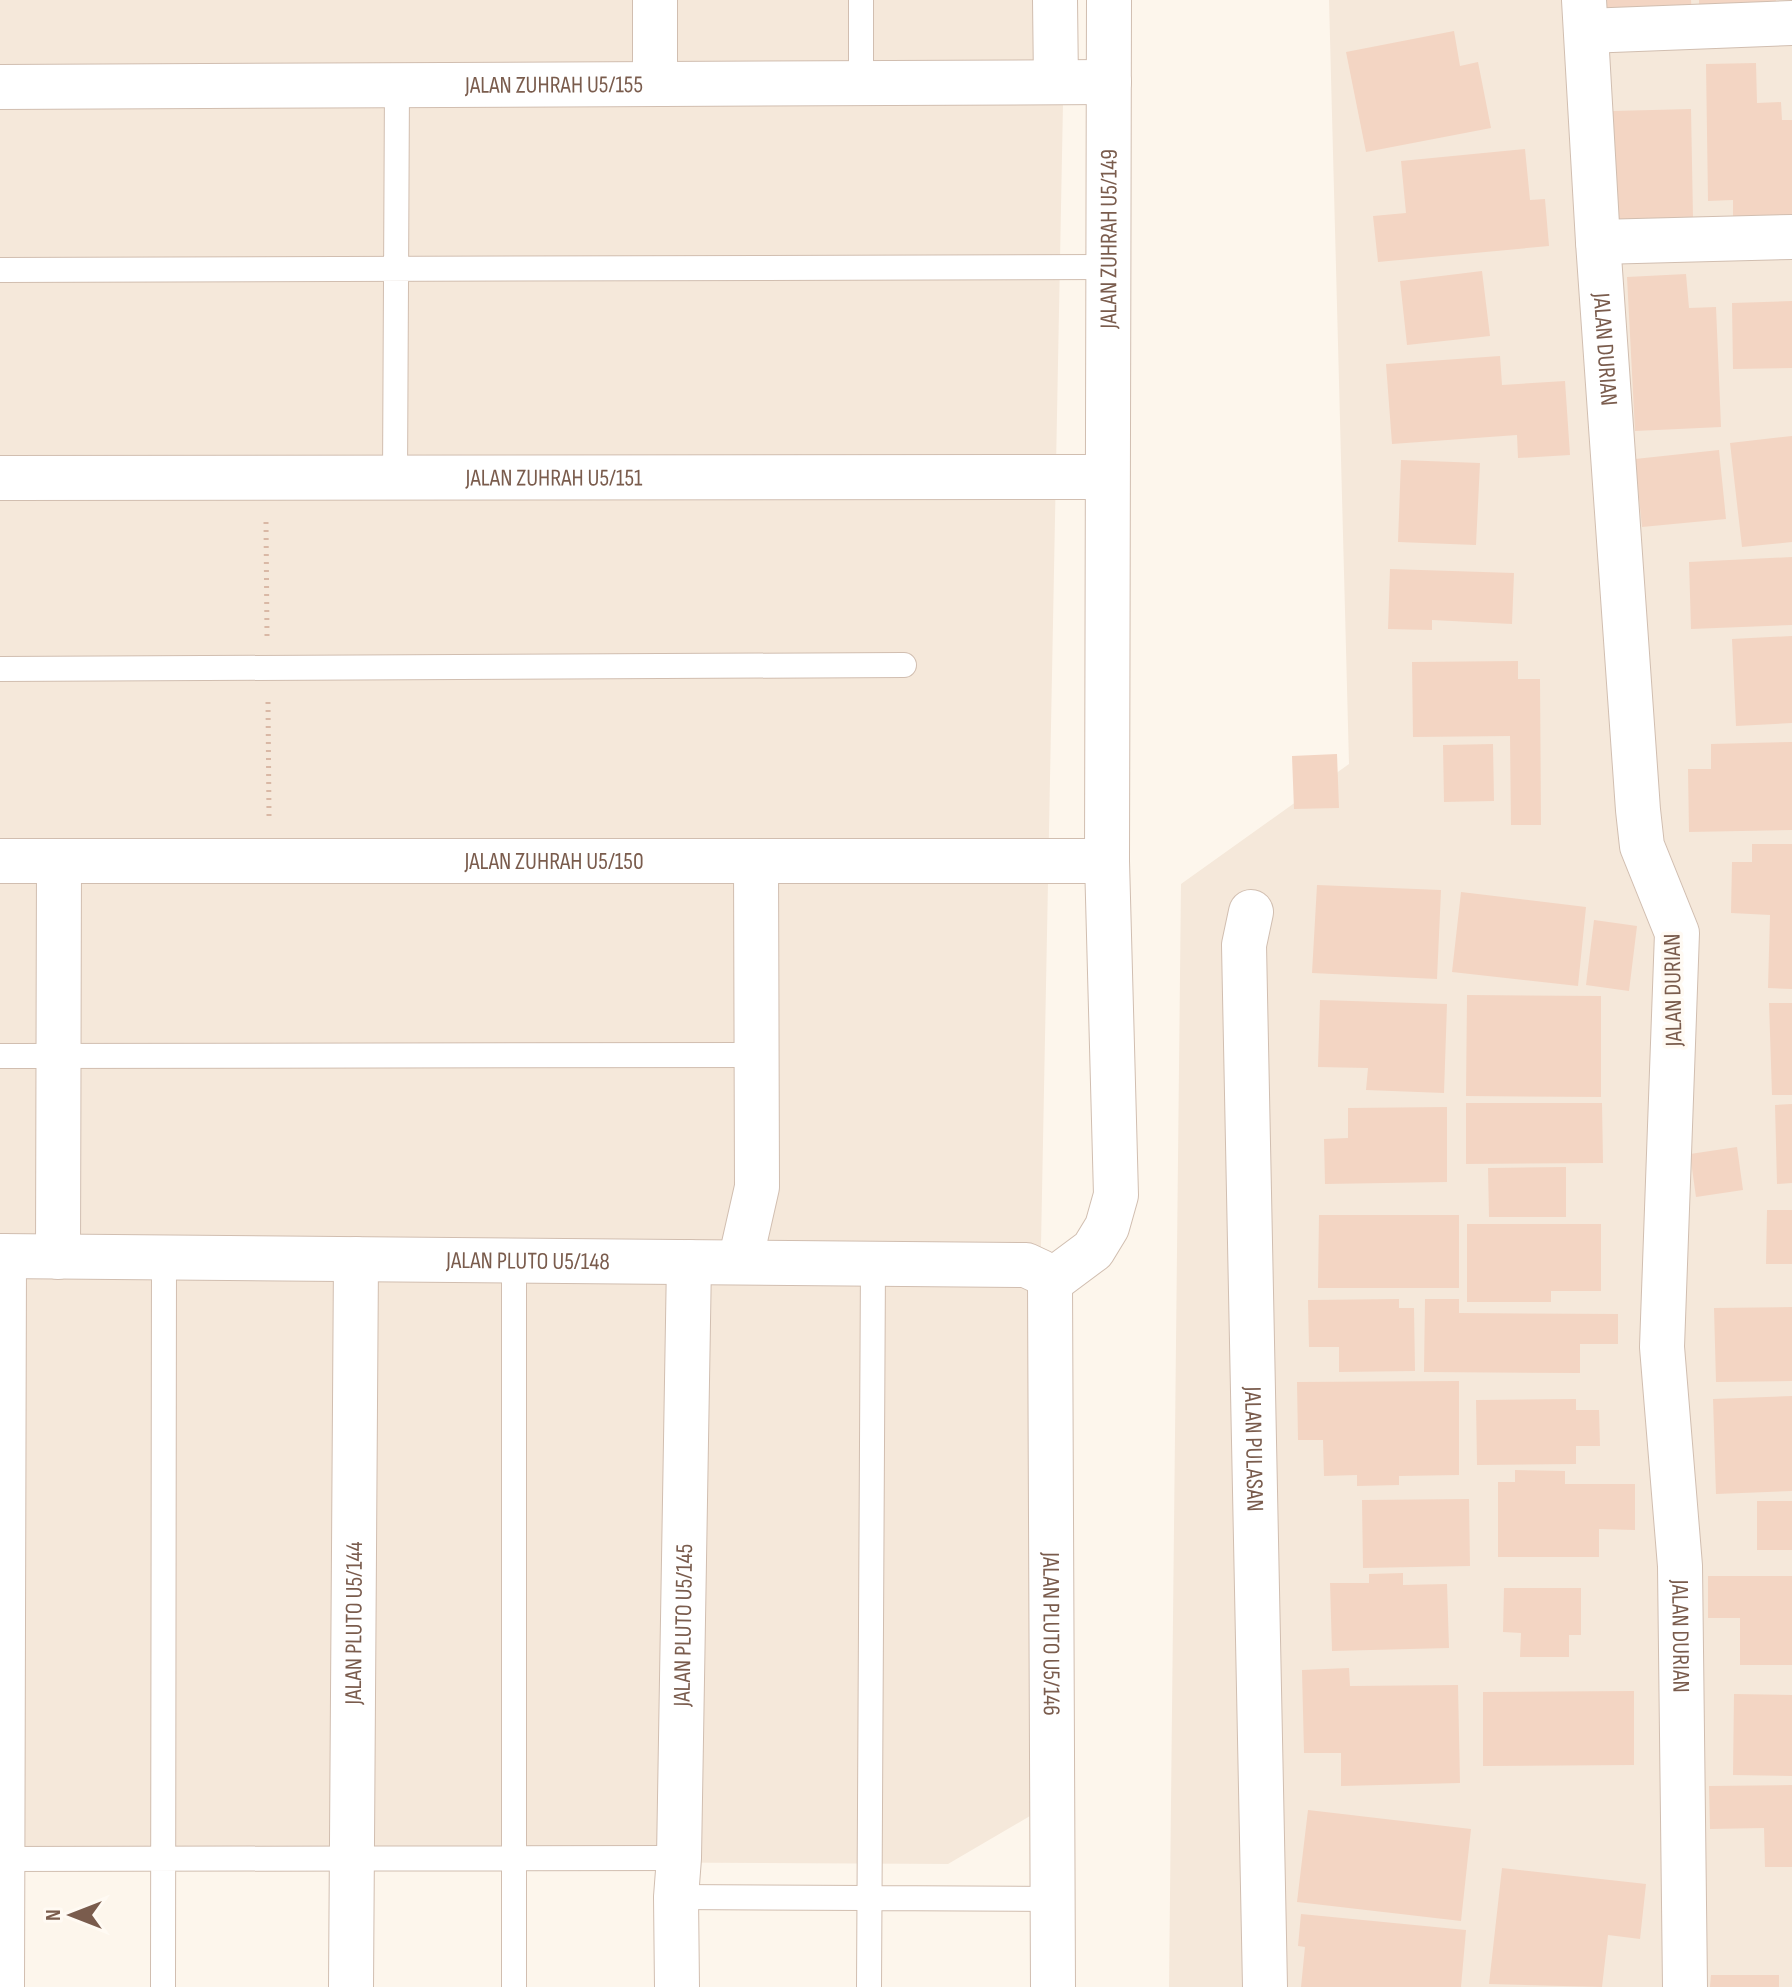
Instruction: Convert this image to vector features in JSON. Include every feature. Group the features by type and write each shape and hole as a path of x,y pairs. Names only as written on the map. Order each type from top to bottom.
{"street":[{"path":"655,0 655,84"},
{"path":"1055,0 1056,82"},
{"name":"JALAN ZUHRAH U5/149","path":"1050,1282 1093,1250 1107,1227 1116,1195 1107,861 1109,0"},
{"path":"1585,15 1792,23"},
{"name":"JALAN DURIAN","path":"1585,15 1638,810 1642,846 1677,933 1662,1347 1680,1566 1685,1987"},
{"name":"JALAN ZUHRAH U5/155","path":"0,87 1109,82"},
{"path":"1598,242 1792,237"},
{"name":"JALAN ZUHRAH U5/151","path":"0,478 1107,477"},
{"name":"JALAN ZUHRAH U5/150","path":"0,861 1107,861"},
{"path":"58,1257 59,861"},
{"path":"740,1262 757,1187 756,861"},
{"name":"JALAN PULASAN","path":"1251,912 1244,945 1265,1987"},
{"path":"2,1256 2,1987"},
{"name":"JALAN PLUTO U5/148","path":"2,1256 1026,1265 1041,1272 1050,1282"},
{"name":"JALAN PLUTO U5/144","path":"351,1987 356,1259"},
{"name":"JALAN PLUTO U5/145","path":"677,1987 689,1262"},
{"name":"JALAN PLUTO U5/146","path":"1050,1282 1053,1987"}],"lane":[{"path":"861,0 861,83"},
{"path":"395,478 397,85"},
{"path":"0,270 1108,267"},
{"path":"0,669 904,665"},
{"path":"0,1056 757,1055"},
{"path":"163,1987 164,1257"},
{"path":"514,1260 514,1987"},
{"path":"869,1987 873,1264"},
{"path":"2,1859 516,1858 869,1897 1055,1899"}],"shaded area":[{"path":"0,0 1065,0 1030,1816 948,1864 0,1859"},
{"path":"1329,0 1792,0 1792,1987 1169,1987 1181,884 1349,764"}],"building":[{"path":"1598,0 1691,0 1692,21 1599,26"},
{"path":"1699,0 1776,0 1776,12 1699,14"},
{"path":"1454,31 1460,66 1478,62 1491,128 1366,152 1346,52"},
{"path":"1756,63 1757,103 1781,102 1782,120 1792,120 1792,230 1733,231 1733,200 1708,201 1706,64"},
{"path":"1691,109 1693,218 1615,220 1613,111"},
{"path":"1525,149 1530,200 1545,199 1549,246 1378,262 1373,216 1406,213 1401,161"},
{"path":"1482,271 1490,336 1407,345 1400,281"},
{"path":"1686,274 1689,308 1716,307 1721,427 1635,431 1627,277"},
{"path":"1792,301 1792,368 1733,369 1732,303"},
{"path":"1500,356 1502,385 1565,381 1570,455 1518,458 1517,435 1392,444 1386,364"},
{"path":"1792,436 1792,542 1742,547 1730,443"},
{"path":"1719,450 1726,519 1642,527 1635,459"},
{"path":"1401,460 1480,463 1476,545 1398,542"},
{"path":"1792,557 1792,625 1691,629 1689,562"},
{"path":"1390,569 1514,573 1512,624 1432,620 1432,630 1388,629"},
{"path":"1792,636 1792,723 1736,726 1732,639"},
{"path":"1518,661 1518,679 1540,679 1541,825 1511,825 1510,736 1413,737 1412,662"},
{"path":"1792,742 1792,830 1689,832 1688,769 1711,769 1711,744"},
{"path":"1493,744 1494,801 1444,802 1443,745"},
{"path":"1337,754 1339,808 1294,809 1292,756"},
{"path":"1752,844 1792,844 1792,989 1768,988 1770,915 1731,913 1732,862 1752,862"},
{"path":"1317,885 1441,890 1437,979 1312,973"},
{"path":"1461,892 1586,907 1578,986 1452,972"},
{"path":"1594,920 1637,926 1629,991 1586,985"},
{"path":"1467,995 1601,996 1601,1097 1466,1096"},
{"path":"1320,1000 1447,1004 1444,1093 1366,1090 1368,1068 1318,1067"},
{"path":"1769,1003 1792,1003 1792,1095 1772,1095"},
{"path":"1466,1103 1602,1103 1603,1163 1466,1164"},
{"path":"1792,1104 1792,1183 1777,1184 1775,1105"},
{"path":"1447,1107 1447,1182 1325,1184 1324,1139 1348,1138 1348,1108"},
{"path":"1737,1147 1743,1190 1696,1197 1690,1154"},
{"path":"1566,1167 1566,1217 1489,1217 1488,1168"},
{"path":"1767,1210 1792,1210 1792,1264 1766,1264"},
{"path":"1319,1215 1459,1215 1459,1288 1318,1288"},
{"path":"1467,1224 1601,1224 1601,1291 1551,1291 1551,1302 1467,1302"},
{"path":"1399,1299 1399,1308 1414,1308 1415,1371 1339,1372 1339,1347 1309,1347 1308,1300"},
{"path":"1425,1299 1459,1299 1459,1313 1618,1314 1618,1344 1580,1344 1580,1373 1424,1372"},
{"path":"1792,1307 1792,1381 1716,1382 1714,1308"},
{"path":"1459,1381 1459,1475 1399,1476 1399,1485 1357,1486 1357,1475 1324,1476 1323,1440 1298,1440 1297,1382"},
{"path":"1792,1396 1792,1491 1716,1494 1713,1399"},
{"path":"1576,1399 1576,1410 1599,1410 1600,1446 1576,1446 1576,1464 1477,1465 1476,1400"},
{"path":"1515,1470 1565,1471 1565,1484 1635,1484 1635,1530 1599,1529 1599,1557 1498,1557 1498,1482 1515,1482"},
{"path":"1469,1499 1470,1566 1363,1568 1362,1500"},
{"path":"1757,1501 1792,1501 1792,1550 1757,1550"},
{"path":"1403,1573 1403,1585 1447,1584 1449,1648 1332,1651 1330,1583 1369,1583 1369,1574"},
{"path":"1708,1576 1792,1576 1792,1665 1740,1665 1740,1618 1708,1618"},
{"path":"1504,1588 1581,1588 1581,1635 1569,1635 1569,1657 1520,1657 1521,1633 1503,1632"},
{"path":"1349,1668 1350,1686 1458,1685 1460,1783 1341,1786 1341,1753 1304,1753 1302,1670"},
{"path":"1634,1691 1634,1765 1483,1766 1483,1692"},
{"path":"1734,1694 1792,1695 1792,1776 1733,1775"},
{"path":"1792,1785 1792,1867 1765,1867 1764,1828 1710,1829 1709,1786"},
{"path":"1308,1810 1471,1829 1461,1921 1297,1902"},
{"path":"1502,1868 1646,1884 1640,1939 1608,1935 1602,1987 1489,1984"},
{"path":"1301,1914 1466,1930 1461,1987 1301,1987 1305,1947 1298,1946"},
{"path":"1711,1975 1779,1975 1779,1987 1710,1987"}]}
